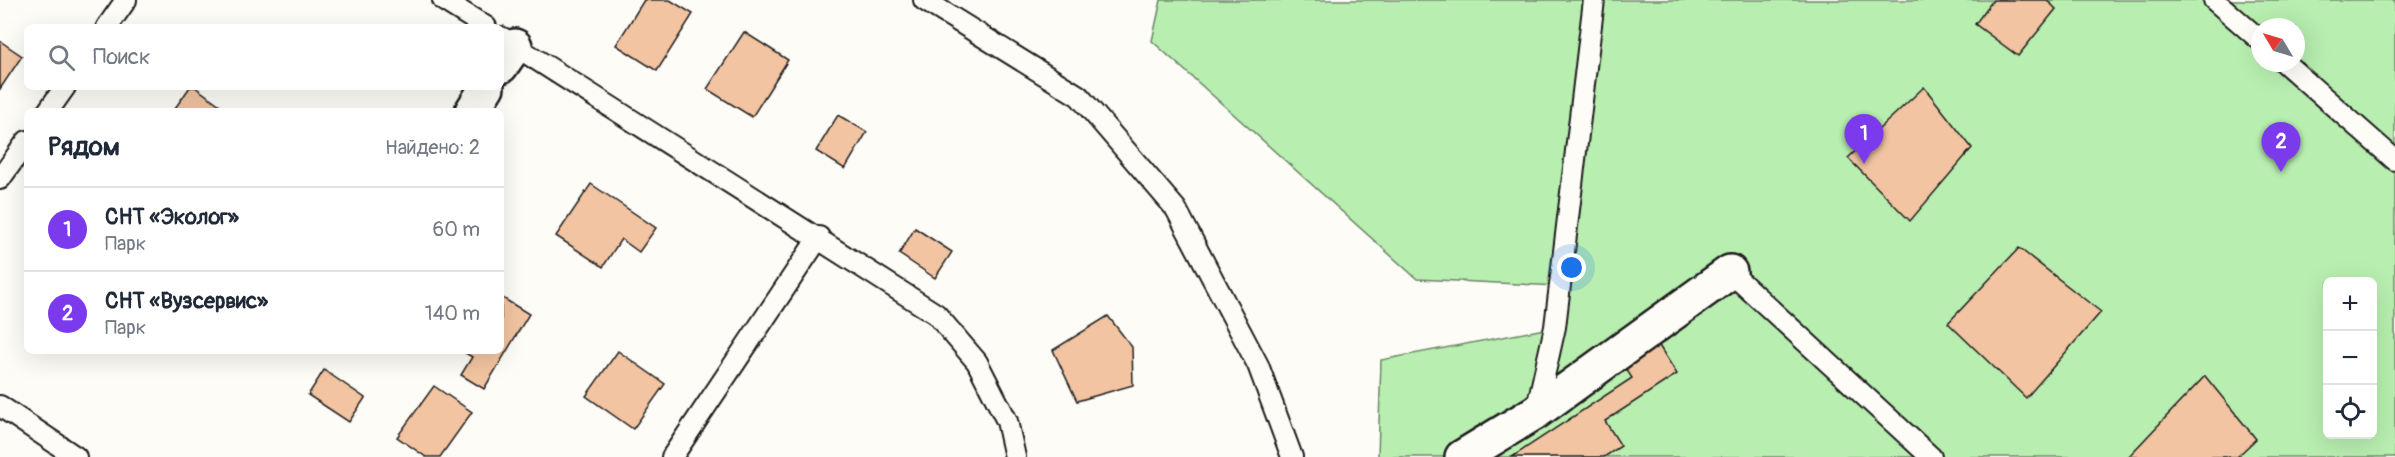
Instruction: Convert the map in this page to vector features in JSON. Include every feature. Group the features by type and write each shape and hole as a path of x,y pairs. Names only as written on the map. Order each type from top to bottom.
{"street":[{"path":"474,108 486,90"},
{"path":"1462,457 1536,412 1730,272"}],"lane":[{"path":"109,24 126,0"},
{"path":"443,0 481,24"},
{"path":"924,0 1079,96 1176,209 1258,364 1292,457"},
{"path":"1536,412 1555,327 1594,0"},
{"path":"2214,0 2251,32"},
{"path":"506,50 819,237 936,314 977,362 1007,420 1015,457"},
{"path":"2296,72 2395,160"},
{"path":"50,108 63,90"},
{"path":"0,179 24,145"},
{"path":"672,457 819,237"},
{"path":"1730,272 1931,457"},
{"path":"0,406 76,457"}],"green space":[{"path":"1161,0 2395,0 2395,457 1378,457 1381,360 1555,327 1559,286 1417,279 1152,41"}],"building":[{"path":"644,0 670,0 693,14 657,71 616,45"},
{"path":"1993,0 2047,0 2056,9 2018,56 1975,24"},
{"path":"744,32 788,60 752,117 707,89"},
{"path":"0,41 22,56 0,89"},
{"path":"1924,87 1972,148 1910,221 1848,158"},
{"path":"188,90 199,90 224,108 175,108"},
{"path":"838,115 867,132 845,169 816,151"},
{"path":"591,184 656,228 639,252 621,239 603,267 556,236"},
{"path":"915,228 952,252 935,278 899,254"},
{"path":"2019,248 2101,312 2026,398 1948,323"},
{"path":"504,299 529,314 484,389 461,375 472,357 467,354 504,354"},
{"path":"1108,316 1132,347 1133,385 1077,401 1053,350"},
{"path":"1656,341 1677,374 1605,421 1621,446 1604,457 1512,457 1632,378 1622,363"},
{"path":"618,351 665,384 633,429 586,396"},
{"path":"324,370 365,398 349,422 308,395"},
{"path":"2205,376 2256,439 2237,457 2128,457"},
{"path":"434,386 472,412 440,457 426,457 397,437"}],"place":[{"name":"СНТ «Эколог»","path":"1864,164"},
{"name":"СНТ «Вузсервис»","path":"2281,172"}]}
